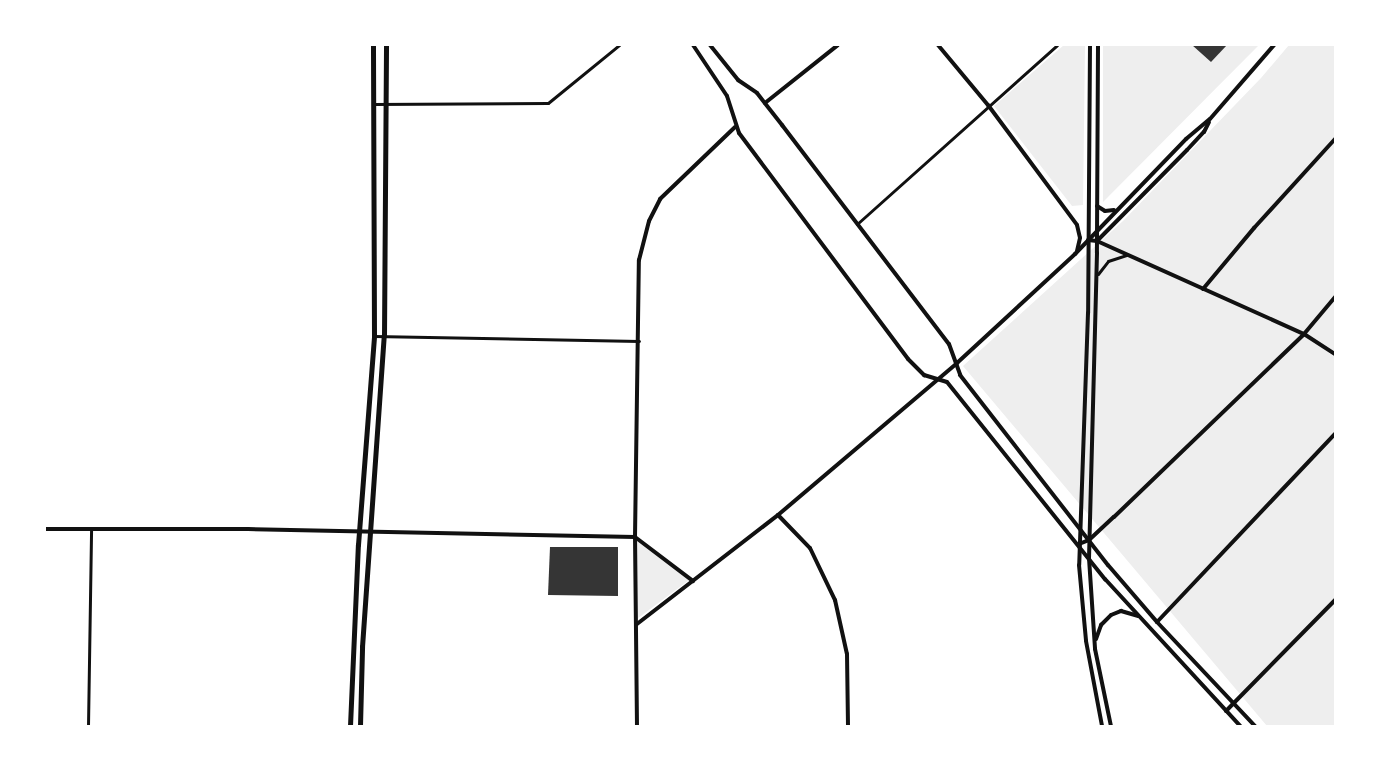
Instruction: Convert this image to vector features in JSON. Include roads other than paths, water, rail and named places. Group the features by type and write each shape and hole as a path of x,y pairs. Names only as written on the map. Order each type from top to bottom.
{"main road":[{"path":"351,726 359,531 374,336 373,45"},
{"path":"360,726 362,647 384,336 386,45"}],"street":[{"path":"373,104 548,103 619,45"},
{"path":"693,45 727,96 735,127 908,359 924,375 939,378 950,385 1089,558 1240,726"},
{"path":"710,45 738,80 757,93 765,103 949,344 960,375 1089,540 1157,622 1256,726"},
{"path":"765,103 838,45"},
{"path":"938,45 988,105 1077,225 1080,237 1075,254"},
{"path":"857,224 1057,45"},
{"path":"1090,45 1088,240 1079,544 1086,641 1102,726"},
{"path":"1098,45 1097,241 1089,558 1095,649 1111,726"},
{"path":"637,624 778,515 957,363 1075,254 1186,139 1210,119 1274,45"},
{"path":"1097,241 1204,132 1210,119"},
{"path":"637,726 635,537 639,260 649,221 666,192 735,127"},
{"path":"1203,289 1254,228 1335,139"},
{"path":"1096,206 1105,211 1118,208"},
{"path":"1088,240 1097,241 1304,334 1335,354"},
{"path":"1096,278 1100,268 1108,261 1127,255"},
{"path":"1079,544 1089,540 1304,334 1335,297"},
{"path":"374,336 639,341"},
{"path":"1157,622 1335,434"},
{"path":"778,515 810,548 835,600 847,654 848,726"},
{"path":"45,529 359,531 635,537 693,581"},
{"path":"88,726 91,530"},
{"path":"1226,711 1335,600"},
{"path":"1095,649 1099,628 1111,615 1121,611 1140,617"}]}
